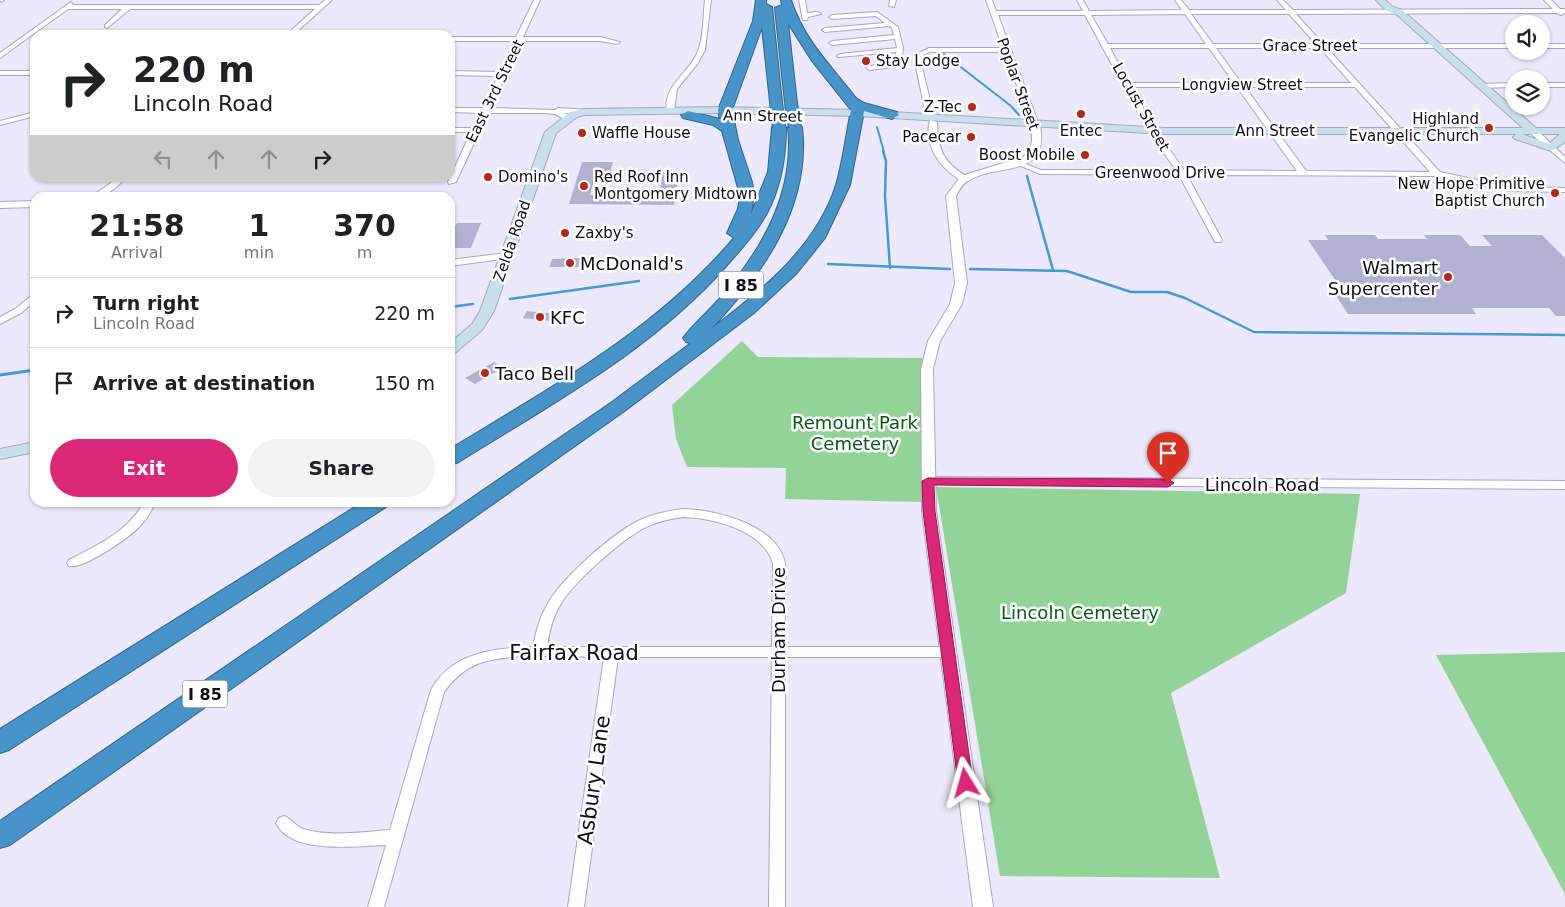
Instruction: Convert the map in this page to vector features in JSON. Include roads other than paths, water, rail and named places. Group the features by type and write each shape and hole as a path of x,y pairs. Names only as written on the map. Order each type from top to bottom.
{"highway":[{"name":"I 85","path":"0,836 618,406 683,348 722,308 758,262 779,222 792,189 797,156 776,102 763,0"},
{"path":"722,263 746,209 747,195 726,118 759,21 763,0"},
{"name":"I 85","path":"455,455 612,357 649,330 688,298 722,263 755,220 767,199 792,103 780,0"},
{"path":"786,0 792,22 854,116 868,123 890,117"},
{"path":"618,406 748,309 790,270 817,238 843,185 854,116 859,106 890,117"},
{"path":"688,115 718,122 726,118"},
{"path":"0,742 371,507"}],"main road":[{"path":"1380,0 1390,9 1399,12 1505,106"},
{"path":"1390,0 1398,7 1399,12"},
{"name":"Ann Street","path":"588,112 670,110 726,118 854,116"},
{"name":"Zelda Road","path":"455,346 467,337 482,320 551,132 574,114 588,112"},
{"name":"Ann Street","path":"569,118 688,115"},
{"path":"1515,115 1533,131"},
{"path":"1487,131 1527,138 1551,148 1564,133 1545,128 1517,115"},
{"name":"Ann Street","path":"890,117 932,119 973,124 984,122 1152,131 1533,131 1564,133"},
{"path":"0,454 30,448"}],"street":[{"path":"36,30 76,0"},
{"path":"170,8 179,0"},
{"path":"234,8 241,0"},
{"path":"295,30 329,0"},
{"name":"East 3rd Street","path":"455,176 538,0"},
{"path":"670,110 673,89 696,62 702,50 708,0"},
{"path":"802,0 804,17 818,14"},
{"name":"Poplar Street","path":"964,179 1018,163 1032,155 1037,146 1035,125 989,0"},
{"name":"Locust Street","path":"1080,0 1152,131 1182,173 1218,240"},
{"path":"1178,0 1303,173"},
{"path":"1280,0 1438,174"},
{"path":"1547,0 1563,12"},
{"path":"1500,6 1507,11"},
{"path":"66,8 320,7"},
{"path":"107,26 127,8"},
{"path":"993,13 1563,12"},
{"path":"832,17 874,14 892,24 897,37 909,56 932,119 934,147 941,161 964,179 956,186 951,196 960,264 960,289 956,304 934,341 927,369 928,481 929,511 983,907"},
{"path":"825,30 892,24"},
{"path":"0,56 30,34"},
{"path":"832,43 897,37"},
{"path":"455,39 600,39 618,42"},
{"name":"Grace Street","path":"1106,46 1505,46"},
{"path":"1550,46 1565,46"},
{"path":"840,56 909,56 929,50 1006,50"},
{"path":"869,68 897,65 909,56"},
{"path":"0,66 30,66"},
{"path":"0,73 30,73"},
{"path":"455,73 504,74"},
{"name":"Longview Street","path":"1127,85 1358,85"},
{"path":"1550,85 1565,85"},
{"path":"1480,86 1505,86"},
{"name":"Ann Street","path":"455,110 588,112"},
{"name":"Ann Street","path":"543,111 556,112 569,118"},
{"path":"0,123 30,115"},
{"path":"455,130 476,130"},
{"path":"1533,131 1565,161"},
{"name":"Greenwood Drive","path":"1018,163 1040,172 1438,174 1510,189 1565,190"},
{"path":"103,192 116,182"},
{"path":"0,204 30,204"},
{"path":"455,262 506,256"},
{"path":"0,321 18,311 30,300"},
{"name":"Lincoln Road","path":"928,481 1565,485"},
{"path":"73,563 122,534 139,520 147,507"},
{"name":"Durham Drive","path":"540,652 549,611 559,593 572,578 641,525 662,516 686,513 710,515 728,520 758,536 775,551 779,564 777,907"},
{"name":"Fairfax Road","path":"376,907 433,703 444,681 460,666 482,656 500,653 540,652 948,652"},
{"name":"Asbury Lane","path":"576,907 612,652"},
{"path":"284,823 288,831 303,837 370,839 395,837"}],"waterway":[{"path":"944,54 1011,106 1019,115"},
{"path":"877,127 884,152"},
{"path":"883,151 886,161 885,196 890,267"},
{"path":"1027,176 1053,270"},
{"path":"828,264 890,267"},
{"path":"890,267 950,269"},
{"path":"970,269 1067,271 1131,292 1167,292 1185,298 1254,332 1565,335"},
{"path":"510,299 639,281"},
{"path":"455,306 473,304"},
{"path":"0,375 30,371"}],"place":[{"name":"Stay Lodge","path":"866,61"},
{"name":"Z-Tec","path":"972,107"},
{"name":"Entec","path":"1081,114"},
{"name":"Highland Evangelic Church","path":"1489,128"},
{"name":"Waffle House","path":"582,133"},
{"name":"Pacecar","path":"971,137"},
{"name":"Boost Mobile","path":"1085,155"},
{"name":"Domino's","path":"488,177"},
{"name":"Red Roof Inn Montgomery Midtown","path":"584,186"},
{"name":"New Hope Primitive Baptist Church","path":"1555,193"},
{"name":"Zaxby's","path":"565,233"},
{"name":"McDonald's","path":"570,263"},
{"name":"Walmart Supercenter","path":"1448,277"},
{"name":"KFC","path":"540,317"},
{"name":"Taco Bell","path":"485,373"}],"park label":[{"name":"Remount Park Cemetery","path":"855,432"},
{"name":"Lincoln Cemetery","path":"1080,612"}]}
